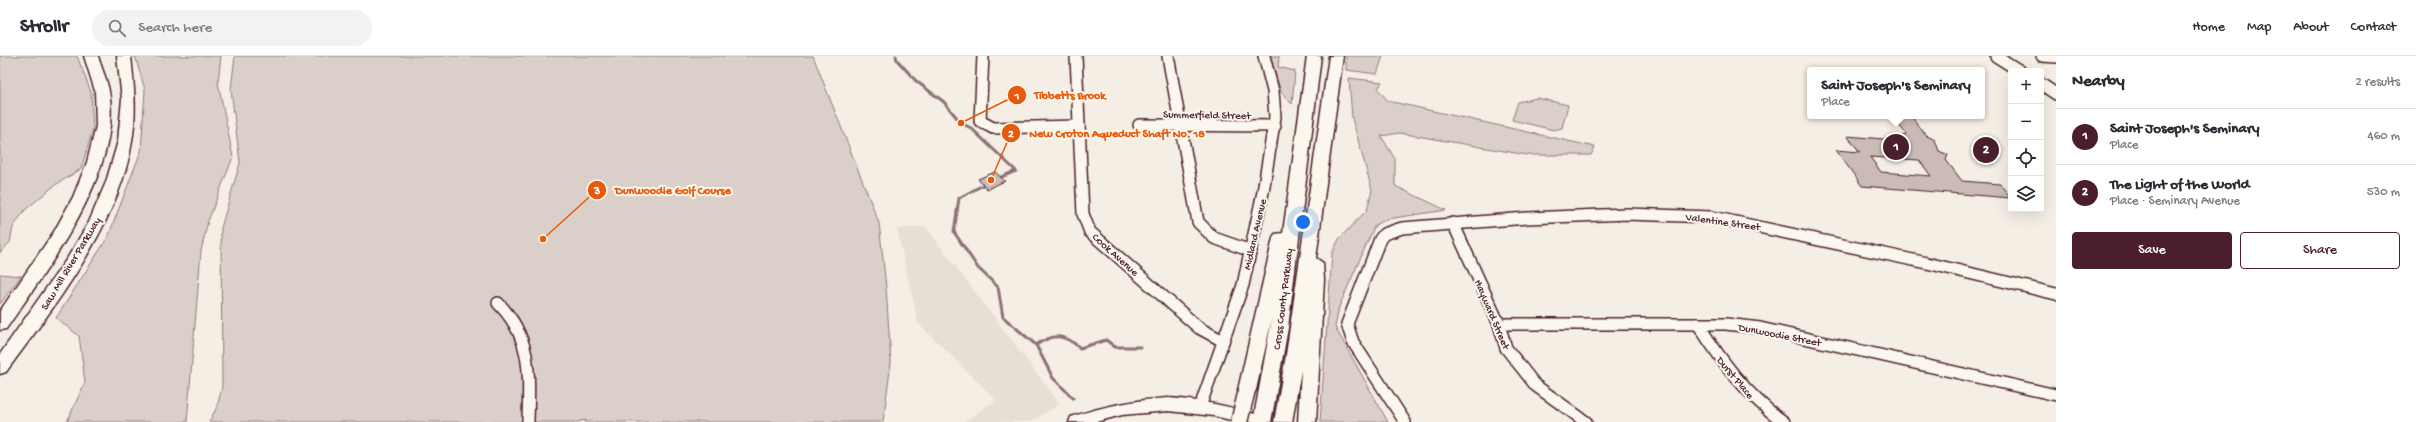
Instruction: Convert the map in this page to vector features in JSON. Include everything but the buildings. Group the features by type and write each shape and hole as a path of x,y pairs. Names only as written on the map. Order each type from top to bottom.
{"highway":[{"path":"0,324 70,217 85,188 95,160 103,124 104,107 100,78 91,56"},
{"name":"Saw Mill River Parkway","path":"0,367 67,271 110,191 124,152 130,118 130,86 124,56"},
{"name":"Cross County Parkway","path":"1260,422 1267,399 1280,328 1296,190 1314,56"},
{"name":"Cross County Parkway","path":"1285,415 1336,56"},
{"path":"1239,422 1281,235 1296,190"},
{"path":"1307,421 1316,280 1312,224"}],"main road":[{"path":"1077,422 1102,413 1163,404 1225,411 1260,422"}],"street":[{"path":"983,56 980,121 988,127 1080,126"},
{"name":"Cook Avenue","path":"1076,56 1083,214 1090,232 1199,328 1223,341"},
{"path":"1168,56 1198,222 1214,238 1251,251"},
{"name":"Midland Avenue","path":"1200,407 1238,298 1251,251 1275,126 1274,99 1264,56"},
{"path":"1996,56 2015,68"},
{"path":"2042,56 2056,58"},
{"path":"2044,86 2056,94"},
{"name":"Summerfield Street","path":"1139,125 1275,126"},
{"name":"Valentine Street","path":"1405,422 1353,342 1347,324 1369,264 1384,234 1402,228 1453,223 1627,214 1712,217 1927,263 2056,294"},
{"name":"Hayward Street","path":"1453,223 1499,324 1506,348 1536,386 1586,422"},
{"path":"498,303 517,323 524,341 528,362 528,422"},
{"name":"Dunwoodie Street","path":"1499,324 1726,324 1760,328 2056,396"},
{"name":"Durst Place","path":"1698,324 1714,350 1757,402 1784,422"}],"shaded area":[{"path":"0,56 77,56 91,92 93,129 81,169 55,185 25,210 13,227 10,242 0,253"},
{"path":"135,56 221,56 218,82 233,157 208,221 201,251 187,422 67,422 85,382 79,336 56,318 108,237 141,151 145,90"},
{"path":"235,56 813,56 879,223 886,287 891,363 883,422 585,422 586,420 577,422 209,422 217,407 222,387 221,228 240,163 231,89"},
{"path":"1270,56 1279,56 1278,67 1295,71 1292,104 1281,92"},
{"path":"1346,56 1383,56 1377,74 1346,70"},
{"path":"1349,78 1382,82 1378,89 1388,101 1595,147 1591,155 1527,155 1400,133 1381,136 1395,159 1395,186 1446,210 1387,219 1375,225 1339,307 1335,327 1388,422 1320,422 1332,254 1339,239 1367,210 1372,190 1352,118"},
{"path":"1537,98 1568,105 1562,128 1554,130 1512,120 1518,102"},
{"path":"925,226 1060,404 1030,422 963,422 996,400 918,323 897,229"},
{"path":"0,274 21,276 0,304"}],"waterway":[{"path":"896,56 897,60 916,81 944,102 961,123 971,128 1016,171 1001,177"},
{"path":"983,185 959,198 954,232 978,268 998,287 1003,317 1036,345"},
{"path":"1036,345 1048,338 1059,337 1069,340 1080,348 1106,340 1115,347 1140,347"},
{"path":"1036,345 1053,378 1073,398"}],"place":[{"name":"Tibbetts Brook","path":"961,123"},
{"name":"Saint Joseph's Seminary","path":"1896,147"},
{"name":"The Light of the World","path":"1986,150"},
{"name":"New Croton Aqueduct Shaft No. 18","path":"991,180"},
{"name":"Dunwoodie Golf Course","path":"543,239"}]}
